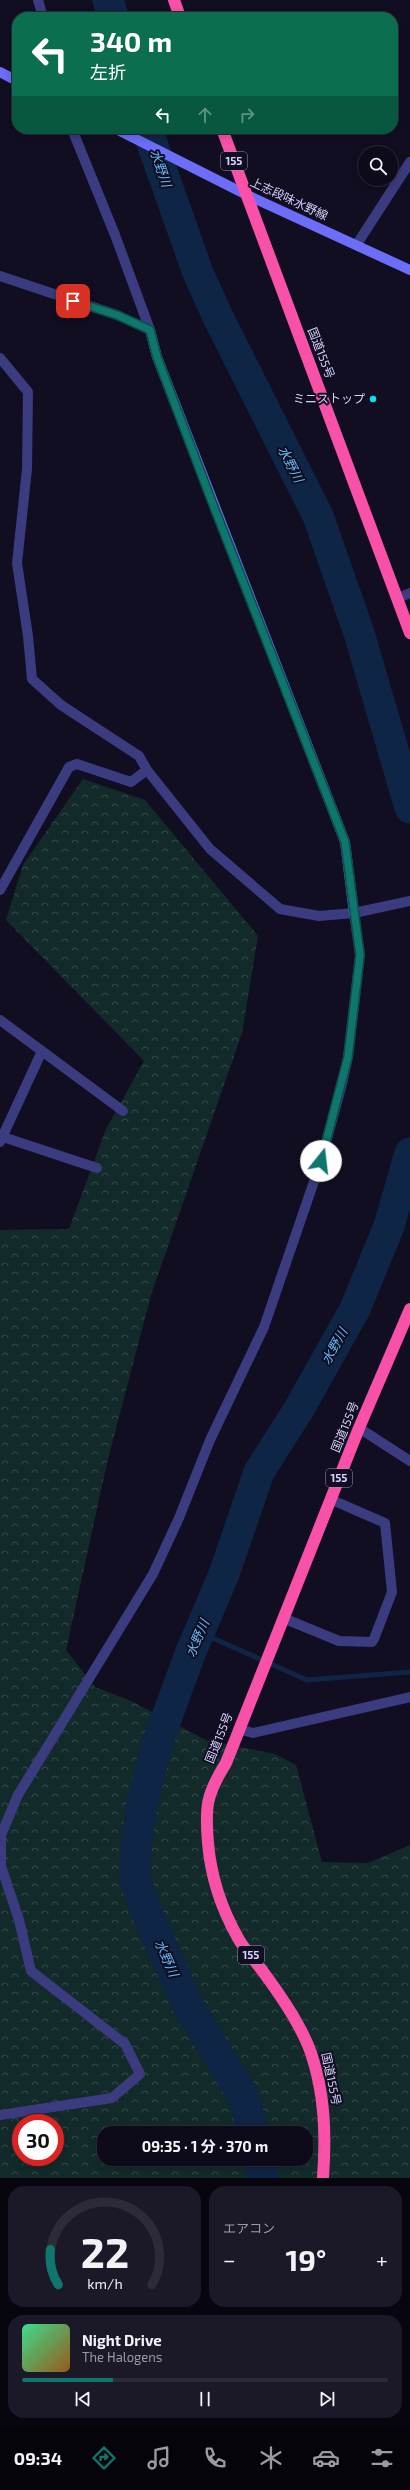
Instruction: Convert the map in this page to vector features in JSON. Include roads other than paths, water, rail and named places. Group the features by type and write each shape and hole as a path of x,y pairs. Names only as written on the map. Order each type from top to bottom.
{"highway":[{"path":"174,0 178,12"},
{"name":"国道155号","path":"224,134 410,633"},
{"name":"国道155号","path":"323,2178 326,2132 321,2091 311,2051 280,1995 238,1938 216,1892 212,1874 206,1818 208,1794 226,1763 238,1729 330,1499 410,1309"}],"street":[{"path":"38,0 42,12"},
{"path":"0,72 12,78"},
{"path":"0,2116 112,2098 140,2074 125,2044 31,1971 19,1920 1,1866 1,1835 18,1795 153,1574 179,1518 210,1440 264,1327 321,1161 342,1084 348,1057 360,955 345,842 226,538 157,357 150,330 115,235 74,134"},
{"name":"上志段味水野線","path":"126,134 215,177 246,194 357,244 410,270"},
{"path":"357,244 410,162"},
{"path":"0,276 117,315 150,330"},
{"path":"0,358 28,392 26,469 17,562 28,636 32,679 61,705 139,756 147,770 210,849 280,909 319,916 354,912 410,901"},
{"path":"398,598 410,593"},
{"path":"0,890 69,767 77,764 131,782 147,770"},
{"path":"0,1020 123,1110"},
{"path":"42,1051 1,1138 97,1168"},
{"path":"359,1428 410,1461"},
{"path":"283,1618 339,1641 372,1642 374,1639 392,1592 385,1523 330,1499"},
{"path":"238,1729 253,1733 410,1697"}],"waterway":[{"name":"水野川","path":"108,0 112,12"},
{"name":"水野川","path":"149,134 198,273 218,317 318,516 359,633 410,808"},
{"name":"水野川","path":"252,2126 242,2094 187,2004 145,1908 135,1879 136,1845 142,1804 157,1744 190,1654 224,1574 259,1472 299,1409 355,1309 389,1226 410,1153"},
{"path":"199,1632 307,1680 410,1672"},
{"name":"水野川","path":"260,2166 263,2178"}],"place":[{"name":"ミニストップ","path":"373,399"}]}
